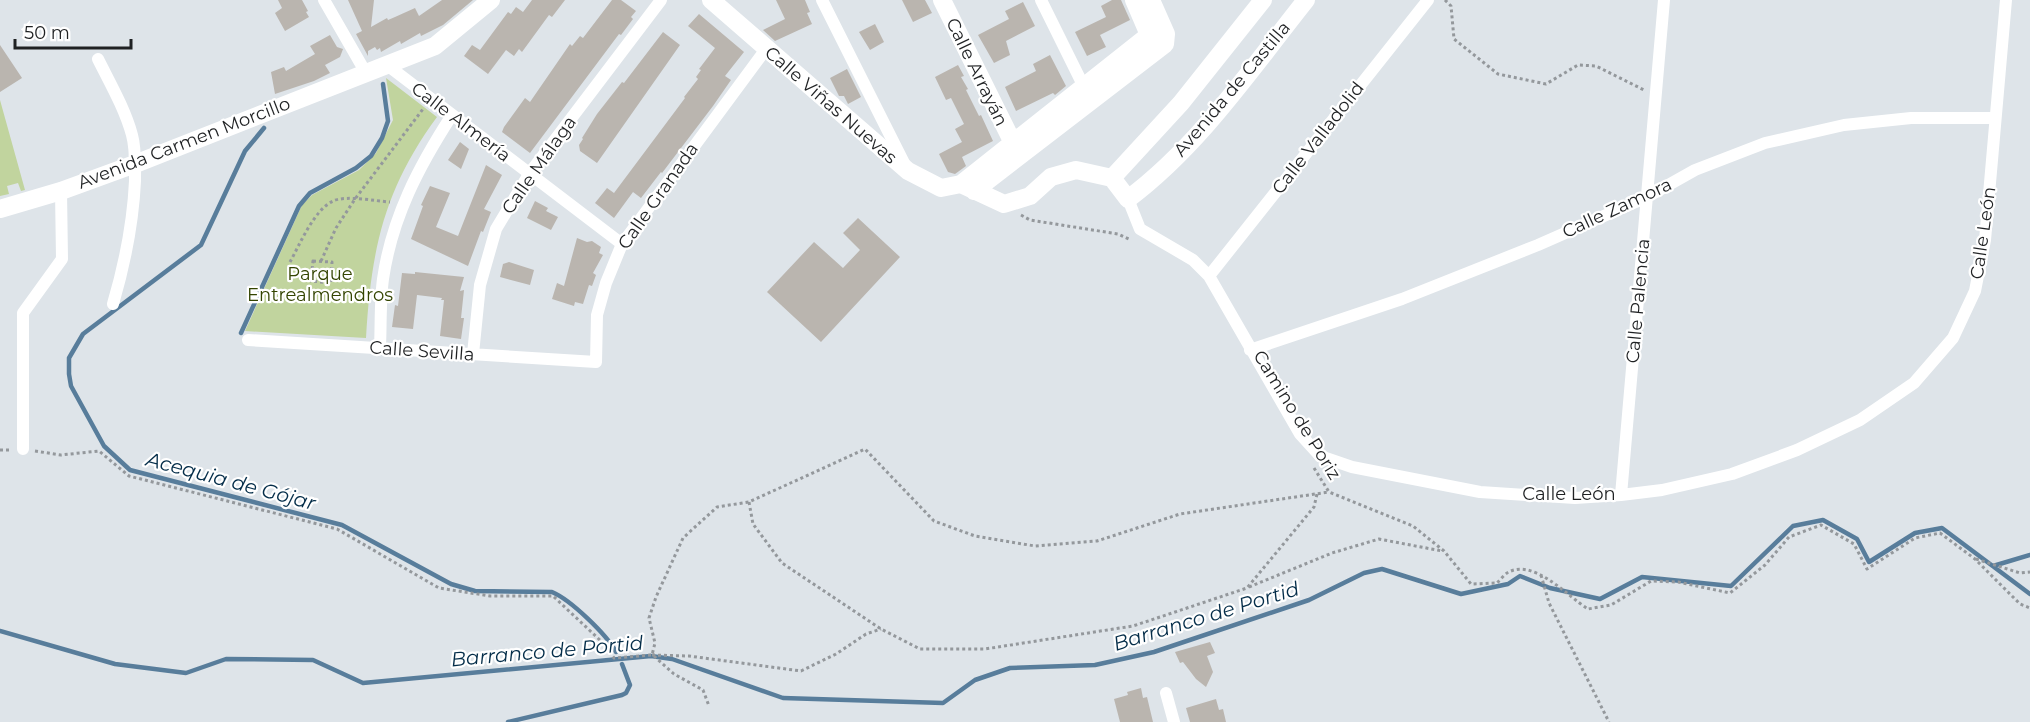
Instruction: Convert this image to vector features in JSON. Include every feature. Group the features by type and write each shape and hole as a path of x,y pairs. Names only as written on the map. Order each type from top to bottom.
{"street":[{"path":"324,0 366,73"},
{"name":"Avenida Carmen Morcillo","path":"0,209 61,191 135,164 435,46 491,0"},
{"name":"Calle Málaga","path":"473,354 480,285 496,229 529,174 661,0"},
{"name":"Calle Viñas Nuevas","path":"711,0 908,171 940,188 968,188"},
{"path":"822,0 908,171"},
{"name":"Calle Arrayán","path":"942,0 1016,150"},
{"path":"1041,0 1087,95"},
{"path":"1087,95 1149,35 1134,0"},
{"path":"1112,178 1076,170 1051,177 1029,196 1004,204 968,188 1087,95 1165,44 1166,34 1151,0"},
{"name":"Avenida de Castilla","path":"1112,178 1181,103 1263,0"},
{"name":"Avenida de Castilla","path":"1128,199 1151,182 1205,126 1306,0"},
{"name":"Calle Valladolid","path":"1209,276 1428,0"},
{"name":"Calle Palencia","path":"1621,495 1664,0"},
{"name":"Calle León","path":"1112,178 1128,199 1140,229 1193,260 1209,276 1300,434 1320,456 1352,467 1480,492 1575,498 1662,490 1732,474 1797,450 1860,420 1914,383 1953,338 1975,291 1985,240 2006,0"},
{"name":"Calle Granada","path":"596,362 597,315 606,283 622,244 766,49"},
{"path":"98,59 133,136 135,164 132,222 113,304"},
{"name":"Calle Almería","path":"387,65 622,244"},
{"path":"380,348 383,278 399,213 425,156 452,114"},
{"name":"Calle Zamora","path":"1250,350 1402,299 1538,245 1647,197 1695,170 1765,143 1844,125 1911,118 1995,118"},
{"path":"23,449 23,313 62,259 61,191"},
{"name":"Calle Sevilla","path":"248,340 596,362"},
{"path":"1166,693 1174,722"}],"path":[{"path":"1445,0 1451,6 1454,39 1498,74 1546,84 1578,64 1596,66 1656,95"},
{"path":"321,261 336,228 355,199 431,99"},
{"path":"290,262 320,210 334,200 355,199 404,203"},
{"path":"1004,204 1030,220 1118,234 1136,243"},
{"path":"313,261 321,261 332,262 331,283 311,281 313,261"},
{"path":"0,450 23,449 61,455 99,451 129,476 337,529 439,588 490,596 553,596 602,642 614,658 652,655 689,656 801,671 836,654 866,634 881,629"},
{"path":"652,655 655,643 649,618 683,538 717,507 749,502 865,449 934,521 975,536 1035,546 1097,541 1180,514 1329,492"},
{"name":"Camino de Poriz","path":"1312,466 1329,492 1413,526 1444,551 1471,584 1497,583 1507,573 1522,569 1540,573"},
{"path":"1247,588 1314,507 1317,494"},
{"path":"749,502 753,524 782,563 881,629 920,650 985,649 1133,626 1247,588 1332,552 1379,538 1444,551"},
{"path":"1540,573 1588,609 1611,605 1651,581 1678,582 1730,593 1765,565 1789,537 1821,525 1854,544 1867,569 1915,538 1940,533 1975,559 2020,604 2030,608"},
{"path":"1975,559 2020,573 2030,572"},
{"path":"1540,573 1549,603 1609,722"},
{"path":"652,655 674,674 703,690 709,706"}],"green space":[{"name":"Parque Entrealmendros","path":"386,78 437,117 404,170 384,222 372,276 366,338 245,331 302,205 312,195 359,170 376,153 393,120"},
{"path":"0,100 25,190 21,191 18,183 7,186 9,194 0,196"}],"building":[{"path":"278,0 302,0 309,17 285,31 275,13 282,8"},
{"path":"348,0 374,0 371,27 387,18 388,20 415,8 419,16 442,0 473,0 443,25 421,36 420,33 401,44 400,41 381,52 380,48 377,50 375,47 368,51 368,56 356,34 362,31"},
{"path":"532,0 565,0 552,17 549,15 522,52 519,49 514,56 506,50 488,74 464,56 472,45 480,50 508,12 511,14 516,7 523,12"},
{"path":"612,0 621,0 636,11 631,17 633,19 621,35 619,34 530,153 502,132 504,127 525,98 530,102 570,44 572,46 580,36 583,38"},
{"path":"776,0 805,0 812,24 775,41 763,30 785,19"},
{"path":"902,0 925,0 932,13 913,22"},
{"path":"1112,0 1121,0 1130,20 1100,35 1106,47 1087,56 1075,32 1106,17 1101,6"},
{"path":"1023,2 1035,26 1006,41 1010,55 994,63 978,35 1009,19 1005,11"},
{"path":"699,14 744,52 725,76 731,80 662,173 641,198 633,192 614,218 595,203 607,188 614,193 685,98 698,79 696,77 701,70 699,69 715,48 688,26"},
{"path":"875,24 884,42 870,50 859,32"},
{"path":"663,32 680,45 597,163 580,151 579,145 582,138 597,114"},
{"path":"330,35 337,47 343,49 340,57 325,65 330,73 275,94 271,72 284,67 286,71 315,54 310,46"},
{"path":"0,45 22,78 0,92"},
{"path":"1050,55 1066,86 1055,95 1053,93 1016,111 1005,87 1036,71 1033,64"},
{"path":"958,65 964,76 961,77 968,89 966,90 993,141 962,157 966,166 955,174 948,172 939,154 962,142 955,129 964,124 951,98 946,100 935,77"},
{"path":"847,69 861,97 848,104 844,96 839,96 830,78"},
{"path":"460,142 469,149 461,169 448,160"},
{"path":"486,165 502,175 484,209 491,212 468,266 411,239 423,206 421,205 430,186 450,193 436,227 458,236"},
{"path":"535,201 548,208 546,211 558,217 551,230 527,218"},
{"path":"858,218 900,257 821,342 767,292 814,242 843,268 860,250 843,233"},
{"path":"577,238 587,242 592,241 601,247 599,253 603,255 593,273 596,275 592,286 589,285 583,304 575,302 574,306 552,299 557,283 564,286"},
{"path":"509,262 534,270 530,285 500,277 503,264"},
{"path":"415,272 464,277 460,291 464,290 461,339 440,336 444,300 441,300 442,298 417,295 413,329 392,327 395,305 398,306 402,273 415,274"},
{"path":"1210,642 1215,653 1207,656 1213,672 1206,687 1196,679 1183,662 1180,663 1175,652"},
{"path":"1141,688 1143,698 1147,697 1153,722 1120,722 1114,699"},
{"path":"1216,699 1219,710 1223,709 1226,722 1190,722 1186,708"}],"waterway":[{"path":"241,333 299,206 310,193 356,168 371,156 382,138 388,121 383,84"},
{"name":"Acequia de Gójar","path":"264,128 245,151 201,245 83,334 69,358 71,386 104,446 130,470 342,525 451,584 475,591 552,592 569,602 588,619 616,652"},
{"name":"Barranco de Portid","path":"0,631 115,664 186,673 226,659 313,660 363,683 651,656 672,659 783,698 943,703 975,680 1010,668 1095,665 1154,652 1309,600 1364,573 1382,569 1461,594 1508,584 1520,576 1550,588 1600,599 1642,577 1731,586 1793,526 1823,520 1857,539 1869,562 1915,533 1942,528 2030,594"},
{"path":"1993,566 2030,555"},
{"name":"Acequia de Gójar","path":"508,722 626,693 630,685 622,664"}]}
